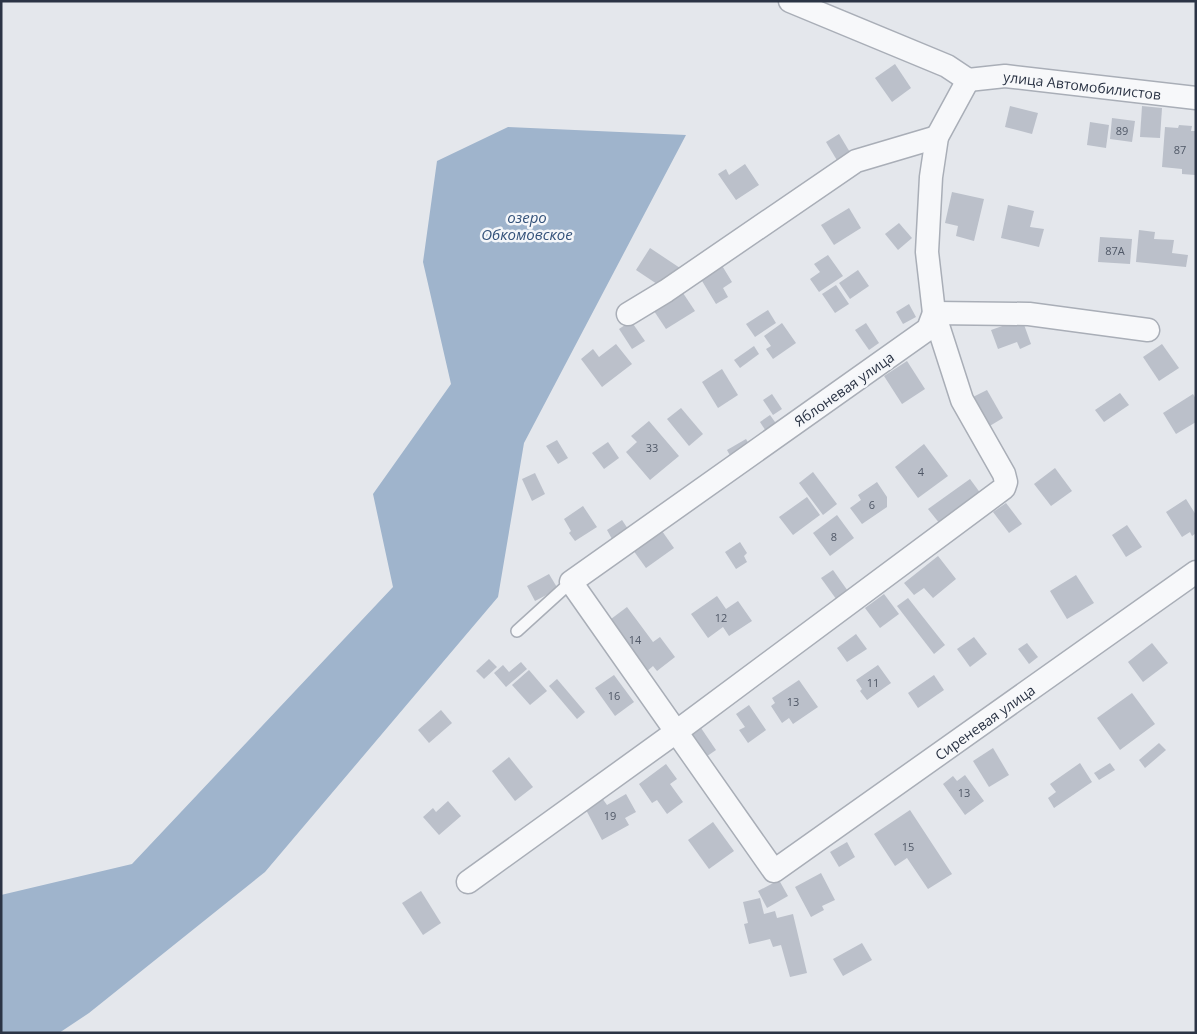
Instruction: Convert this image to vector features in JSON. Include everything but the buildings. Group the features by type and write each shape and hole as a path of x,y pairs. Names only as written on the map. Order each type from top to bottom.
{"street":[{"path":"468,882 676,732 1004,488 1006,482 1004,474 962,400 934,313 927,252 931,178 937,137 968,80 947,66 790,1"},
{"name":"улица Автомобилистов","path":"968,80 1005,76 1196,98"},
{"path":"628,314 666,291 856,161 937,137"},
{"path":"934,313 1029,314 1148,330"},
{"name":"Яблоневая улица","path":"571,582 928,329 934,313"},
{"name":"Сиреневая улица","path":"676,732 774,871 1196,572"},
{"path":"571,582 676,732"}],"lane":[{"path":"517,631 571,582"}],"water":[{"name":"озеро Обкомовское","path":"508,127 686,135 524,443 498,597 265,872 89,1013 59,1033 1,1033 1,895 132,864 393,587 373,494 451,384 423,262 437,161"}]}
